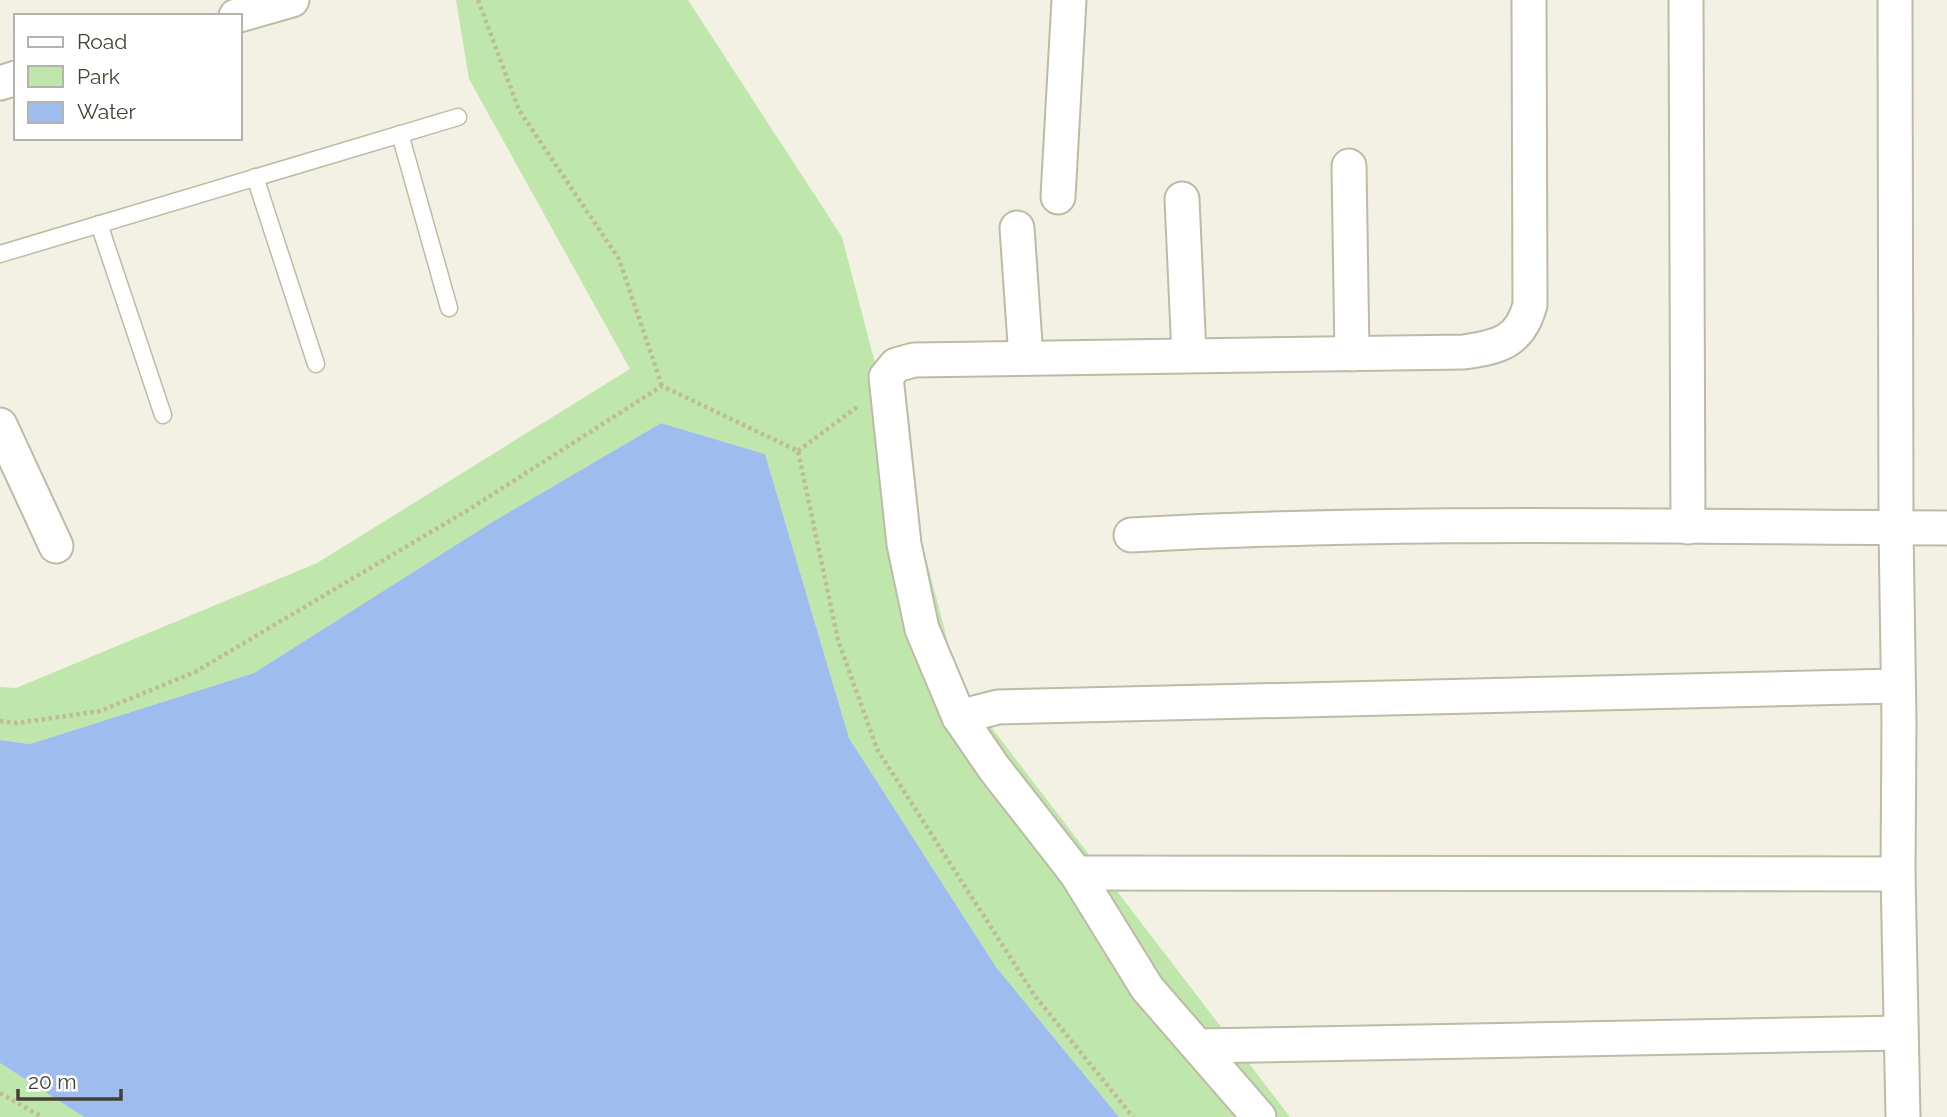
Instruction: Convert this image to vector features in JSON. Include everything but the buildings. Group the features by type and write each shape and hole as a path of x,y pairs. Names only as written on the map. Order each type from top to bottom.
{"street":[{"path":"242,14 292,0"},
{"path":"1058,197 1069,0"},
{"path":"1259,1117 1147,988 1076,873 994,768 959,717 922,629 904,544 886,377 896,365 914,360 1464,352 1490,348 1510,338 1524,326 1530,305 1529,0"},
{"path":"1686,0 1688,527"},
{"path":"1895,0 1898,874 1903,1117"},
{"path":"1349,166 1352,354"},
{"path":"1182,199 1189,355"},
{"path":"1017,228 1026,358"},
{"path":"0,425 56,546"},
{"path":"1131,534 1226,530 1947,528"},
{"path":"959,717 998,707 1897,686"},
{"path":"1076,873 1898,874"},
{"path":"1198,1046 1901,1033"}],"lane":[{"path":"0,254 458,117"},
{"path":"400,134 449,308"},
{"path":"255,177 316,364"},
{"path":"99,224 163,415"}],"path":[{"path":"478,0 519,110 619,259 662,386 798,451"},
{"path":"798,451 855,410 896,365"},
{"path":"0,721 17,723 100,711 195,672 468,510 662,386"},
{"path":"798,451 838,640 877,749 1035,996 1133,1117"},
{"path":"0,1093 42,1117"}],"green space":[{"path":"456,0 688,0 842,237 959,685 1290,1117 1119,1117 996,967 849,738 765,454 661,423 489,524 254,673 30,744 0,740 0,687 16,688 317,563 630,369 469,79"},
{"path":"0,1063 84,1117 0,1117"}],"water":[{"path":"661,423 765,454 849,738 996,967 1119,1117 84,1117 0,1063 0,740 30,744 254,673 489,524"}]}
